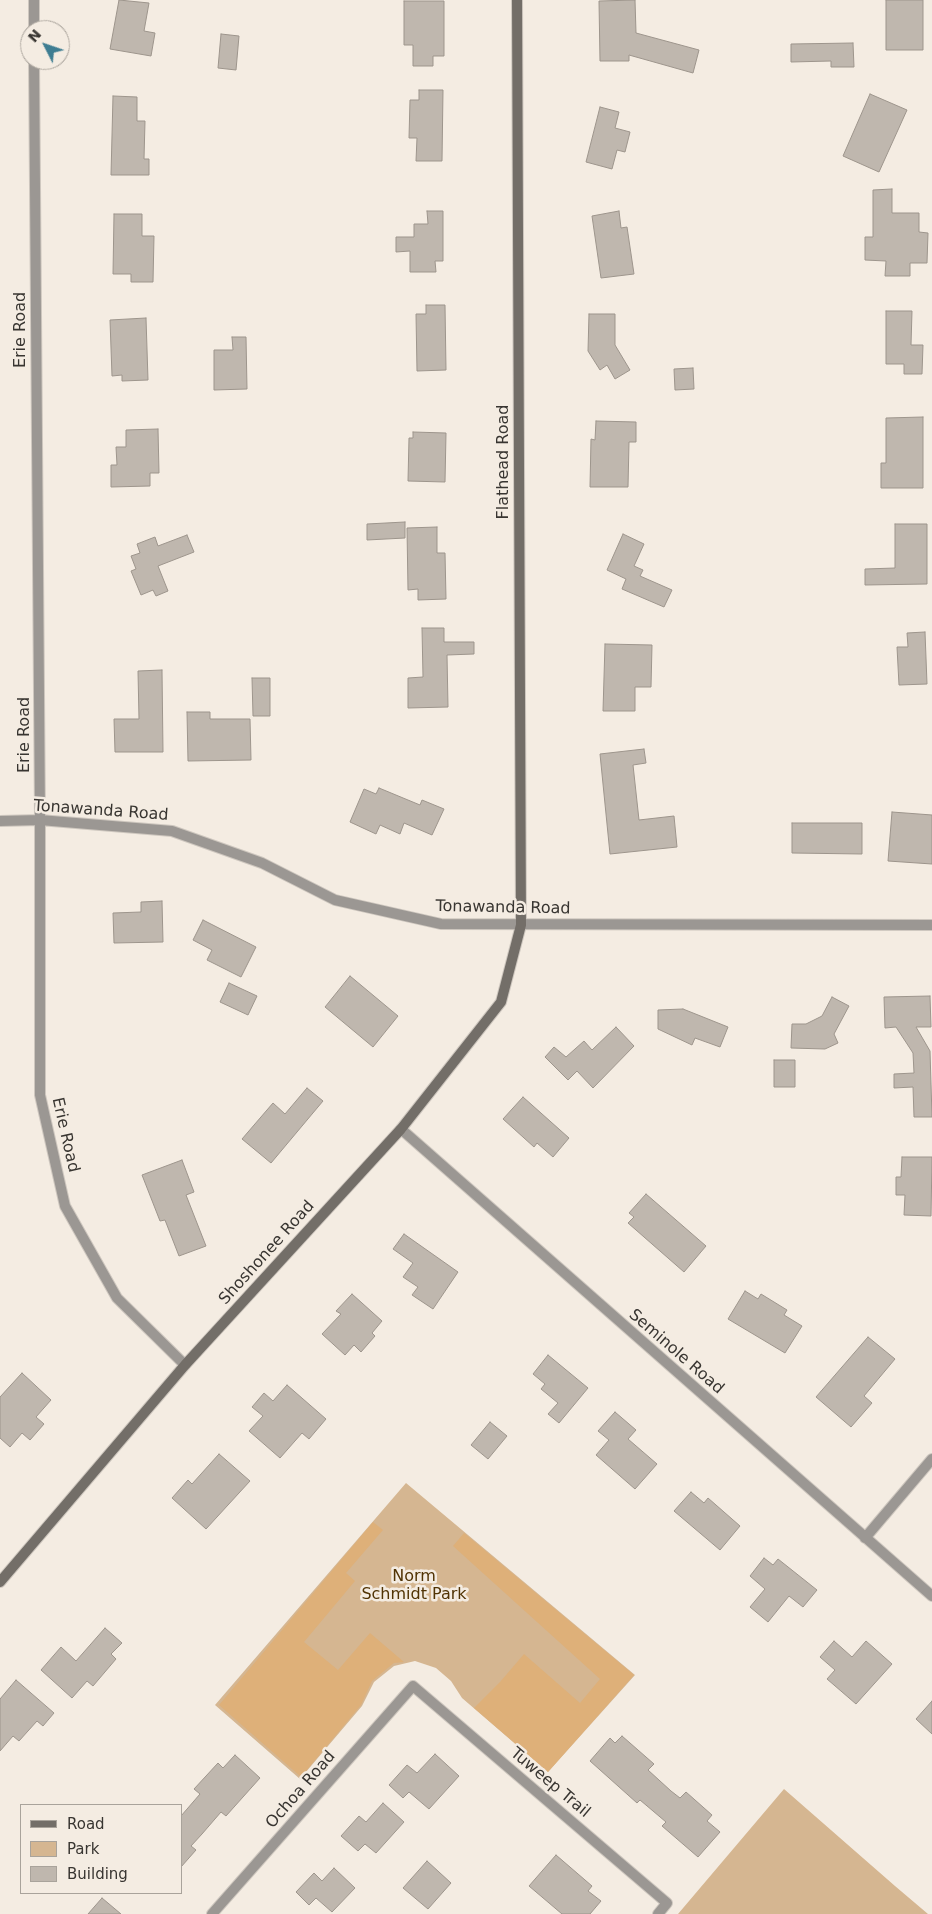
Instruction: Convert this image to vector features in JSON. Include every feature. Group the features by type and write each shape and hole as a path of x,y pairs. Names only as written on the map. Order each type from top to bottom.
{"street":[{"path":"34,0 34,20"},
{"name":"Flathead Road","path":"517,0 521,925"},
{"name":"Erie Road","path":"34,70 40,820 40,1095 65,1206 117,1298 185,1365"},
{"name":"Tonawanda Road","path":"0,821 40,820 172,831 262,863 335,900 441,924 932,925"},
{"name":"Shoshonee Road","path":"0,1582 185,1365 401,1129 502,1002 521,925"},
{"name":"Seminole Road","path":"401,1129 932,1596"},
{"path":"865,1538 932,1459"},
{"name":"Tuweep Trail","path":"413,1686 667,1903 658,1914"},
{"name":"Ochoa Road","path":"212,1914 413,1686"}],"green space":[{"name":"Norm Schmidt Park","path":"406,1483 635,1675 548,1772 462,1698 451,1681 436,1668 415,1661 394,1666 374,1682 362,1706 300,1779 215,1705"},
{"path":"784,1789 895,1886 928,1914 678,1914"}],"shaded area":[{"path":"373,1522 383,1530 346,1573 355,1581 304,1642 338,1670 370,1633 404,1662 394,1663 372,1681 361,1705 301,1777 219,1705"},
{"path":"464,1533 634,1675 548,1772 474,1708 524,1654 580,1703 600,1679 453,1546"}],"building":[{"path":"119,0 149,3 144,31 155,33 151,56 110,49"},
{"path":"635,0 636,33 699,50 693,73 629,55 629,61 600,61 599,1"},
{"path":"886,0 923,0 923,50 886,50"},
{"path":"404,1 444,1 444,56 433,56 433,66 413,66 413,45 404,45"},
{"path":"221,34 239,36 236,70 218,68"},
{"path":"853,43 854,67 831,67 831,61 791,62 791,44"},
{"path":"419,90 443,90 442,161 416,161 417,138 409,138 410,100 419,100"},
{"path":"870,94 907,110 879,172 843,156"},
{"path":"113,96 137,97 137,121 145,121 144,159 149,159 149,175 111,175"},
{"path":"600,107 619,112 615,128 630,132 625,152 617,150 612,169 586,162"},
{"path":"892,189 892,213 919,213 919,232 928,233 927,263 910,263 910,276 885,276 886,261 865,260 865,237 873,237 873,190"},
{"path":"427,211 443,211 443,261 435,261 436,272 410,272 410,251 396,252 396,237 414,237 414,224 428,224"},
{"path":"619,211 621,228 627,227 634,274 601,278 592,216"},
{"path":"114,214 142,214 142,236 154,236 153,282 131,282 131,274 113,274"},
{"path":"426,305 445,305 446,370 417,371 416,314 426,314"},
{"path":"886,311 912,311 911,345 923,345 922,374 904,374 904,364 886,364"},
{"path":"589,314 615,314 615,345 630,370 615,379 607,365 600,370 588,351"},
{"path":"146,318 148,380 122,381 122,375 112,376 110,320"},
{"path":"232,337 246,337 247,389 214,390 214,350 233,350"},
{"path":"693,368 694,389 675,390 674,369"},
{"path":"923,417 923,488 881,488 881,463 886,463 886,418"},
{"path":"596,421 636,422 636,442 629,442 628,487 590,487 591,439 595,440"},
{"path":"158,429 159,473 150,473 150,486 111,487 111,465 117,465 116,447 126,447 126,430"},
{"path":"413,432 446,433 445,482 408,481 409,438 413,438"},
{"path":"405,522 405,538 367,540 367,524"},
{"path":"895,524 927,524 927,584 865,585 865,569 895,568"},
{"path":"437,527 437,553 445,553 446,599 418,600 418,589 408,590 407,528"},
{"path":"623,534 644,544 634,566 643,570 640,576 672,590 664,607 622,589 626,579 607,570"},
{"path":"187,535 194,552 158,566 168,591 156,596 153,590 141,595 131,571 136,569 131,556 140,553 137,544 155,537 158,546"},
{"path":"422,628 444,628 444,642 474,642 474,654 447,655 448,707 408,708 408,678 423,677"},
{"path":"925,632 927,684 899,685 897,647 908,647 907,633"},
{"path":"605,644 652,645 651,687 635,687 635,711 603,711"},
{"path":"162,670 163,752 115,752 114,719 139,719 138,671"},
{"path":"252,678 270,678 270,716 253,716"},
{"path":"187,712 210,712 210,719 250,719 251,760 188,761"},
{"path":"644,749 646,763 633,765 639,820 674,816 677,847 610,854 600,754"},
{"path":"379,788 420,805 422,800 444,809 432,835 404,823 400,834 380,825 376,834 350,822 364,789 376,794"},
{"path":"892,812 932,815 932,864 888,861"},
{"path":"792,823 862,823 862,854 792,853"},
{"path":"162,901 163,942 114,943 113,913 141,912 141,902"},
{"path":"203,920 256,947 241,977 207,960 212,950 193,940"},
{"path":"350,976 398,1016 373,1047 325,1007"},
{"path":"229,983 257,996 248,1015 220,1002"},
{"path":"930,996 931,1027 916,1027 930,1051 932,1117 914,1117 913,1087 894,1088 894,1074 914,1073 913,1053 896,1027 885,1028 884,997"},
{"path":"832,997 849,1006 834,1034 838,1043 825,1049 791,1048 792,1024 806,1024 822,1016"},
{"path":"683,1009 728,1027 720,1047 695,1038 692,1045 658,1029 658,1010"},
{"path":"616,1027 634,1046 593,1088 577,1071 568,1080 545,1057 554,1047 566,1057 584,1041 592,1050"},
{"path":"774,1060 795,1060 795,1087 774,1087"},
{"path":"307,1088 323,1101 271,1163 242,1139 273,1103 285,1114"},
{"path":"523,1097 569,1138 553,1157 537,1143 534,1147 503,1119"},
{"path":"902,1157 932,1157 931,1216 904,1215 905,1195 896,1195 896,1177 901,1177"},
{"path":"182,1160 194,1192 186,1195 206,1246 179,1256 165,1220 160,1221 142,1175"},
{"path":"646,1194 706,1246 684,1272 628,1223 634,1217 629,1213"},
{"path":"404,1234 458,1272 433,1309 412,1295 418,1287 403,1277 413,1263 393,1249"},
{"path":"745,1291 758,1299 761,1294 787,1310 784,1315 802,1326 785,1353 728,1319"},
{"path":"352,1294 382,1321 372,1333 375,1336 361,1352 354,1345 345,1355 322,1334 341,1314 336,1311"},
{"path":"868,1337 895,1359 864,1396 872,1403 851,1427 816,1397"},
{"path":"548,1355 588,1388 559,1423 548,1414 558,1403 541,1389 545,1384 533,1374"},
{"path":"22,1373 51,1400 36,1417 44,1424 30,1440 22,1433 10,1447 0,1438 0,1397"},
{"path":"287,1385 326,1419 309,1439 302,1433 280,1458 249,1431 263,1416 252,1407 264,1393 273,1401"},
{"path":"615,1412 636,1430 628,1439 657,1464 635,1489 596,1455 609,1440 598,1431"},
{"path":"490,1422 507,1436 488,1459 471,1445"},
{"path":"219,1454 250,1481 206,1529 172,1498 188,1480 192,1484"},
{"path":"691,1492 704,1503 708,1498 740,1526 720,1550 674,1511"},
{"path":"764,1558 773,1565 778,1559 817,1590 803,1607 789,1596 768,1622 750,1607 765,1589 750,1576"},
{"path":"105,1628 122,1643 111,1654 116,1659 93,1686 87,1681 72,1698 41,1670 61,1647 76,1661"},
{"path":"834,1641 852,1657 866,1641 892,1664 856,1704 827,1679 835,1670 820,1657"},
{"path":"16,1680 54,1713 43,1726 37,1721 19,1741 13,1736 0,1751 0,1699"},
{"path":"932,1701 932,1734 916,1719"},
{"path":"622,1736 654,1764 648,1770 671,1791 680,1798 686,1792 712,1815 707,1821 720,1832 698,1857 662,1826 666,1822 640,1800 637,1803 590,1761 610,1738 615,1743"},
{"path":"435,1754 459,1776 429,1809 409,1792 403,1798 389,1785 407,1765 417,1773"},
{"path":"235,1755 260,1778 226,1816 221,1812 191,1846 196,1850 182,1866 182,1815 200,1794 194,1789 218,1763 223,1768"},
{"path":"383,1803 404,1822 376,1853 365,1844 358,1851 341,1836 359,1816 366,1822"},
{"path":"556,1855 592,1886 588,1891 601,1901 590,1914 562,1914 529,1886"},
{"path":"427,1861 451,1883 428,1909 403,1888"},
{"path":"334,1868 355,1888 332,1912 316,1898 309,1905 296,1892 314,1873 322,1881"},
{"path":"102,1898 121,1914 88,1914"}]}
